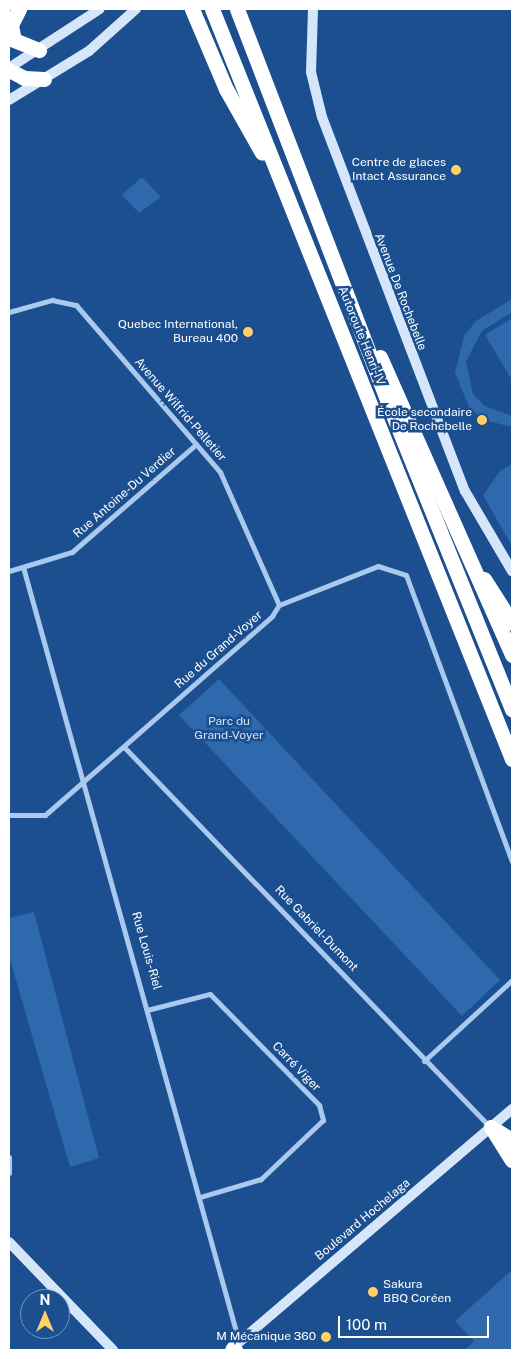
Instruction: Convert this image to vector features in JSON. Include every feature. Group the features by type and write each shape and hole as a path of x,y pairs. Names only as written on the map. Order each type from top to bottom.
{"highway":[{"path":"19,9 11,25 14,40 39,50"},
{"path":"192,9 226,89 292,206"},
{"name":"Autoroute Henri-IV","path":"212,9 510,756"},
{"name":"Autoroute Henri-IV","path":"237,9 512,710"},
{"path":"9,69 24,78 44,79"},
{"path":"347,289 399,396 512,655"},
{"path":"465,548 512,623"},
{"path":"491,1127 512,1140"},
{"path":"491,1127 512,1160"}],"street":[{"path":"9,69 100,9"},
{"path":"9,100 89,51 136,9"},
{"name":"Avenue De Rochebelle","path":"313,9 311,72 322,117 465,491 512,571"},
{"name":"Avenue Wilfrid-Pelletier","path":"9,312 52,300 76,305 220,472 279,605"},
{"name":"Rue Antoine-Du Verdier","path":"9,571 72,552 195,445"},
{"name":"Rue du Grand-Voyer","path":"9,815 45,815 272,616 279,605 378,566 406,575 512,861"},
{"name":"Rue Louis-Riel","path":"23,567 200,1197 234,1348"},
{"name":"Rue Gabriel-Dumont","path":"124,747 424,1061 491,1127"},
{"path":"424,1061 512,980"},
{"name":"Carré Viger","path":"147,1010 210,994 319,1105 323,1120 261,1179 200,1197"},
{"name":"Boulevard Hochelaga","path":"234,1348 512,1109"},
{"path":"9,1157 9,1173"},
{"path":"9,1242 113,1350"}],"green space":[{"path":"142,177 161,197 139,213 122,195"},
{"path":"512,299 512,312 482,331 466,361 473,394 485,406 512,416 512,427 484,420 469,407 455,373 464,336 476,321"},
{"path":"512,318 512,380 485,335"},
{"path":"512,464 512,546 483,495 500,471"},
{"name":"Parc du Grand-Voyer","path":"219,679 500,980 462,1016 179,715"},
{"path":"34,912 99,1158 70,1167 9,956 9,918"},
{"path":"512,1270 512,1350 465,1350 474,1341 455,1321"}],"place":[{"name":"Centre de glaces Intact Assurance","path":"456,170"},
{"name":"Quebec International, Bureau 400","path":"248,332"},
{"name":"École secondaire De Rochebelle","path":"482,420"},
{"name":"Sakura BBQ Coréen","path":"373,1292"},
{"name":"M Mécanique 360","path":"326,1337"}]}
